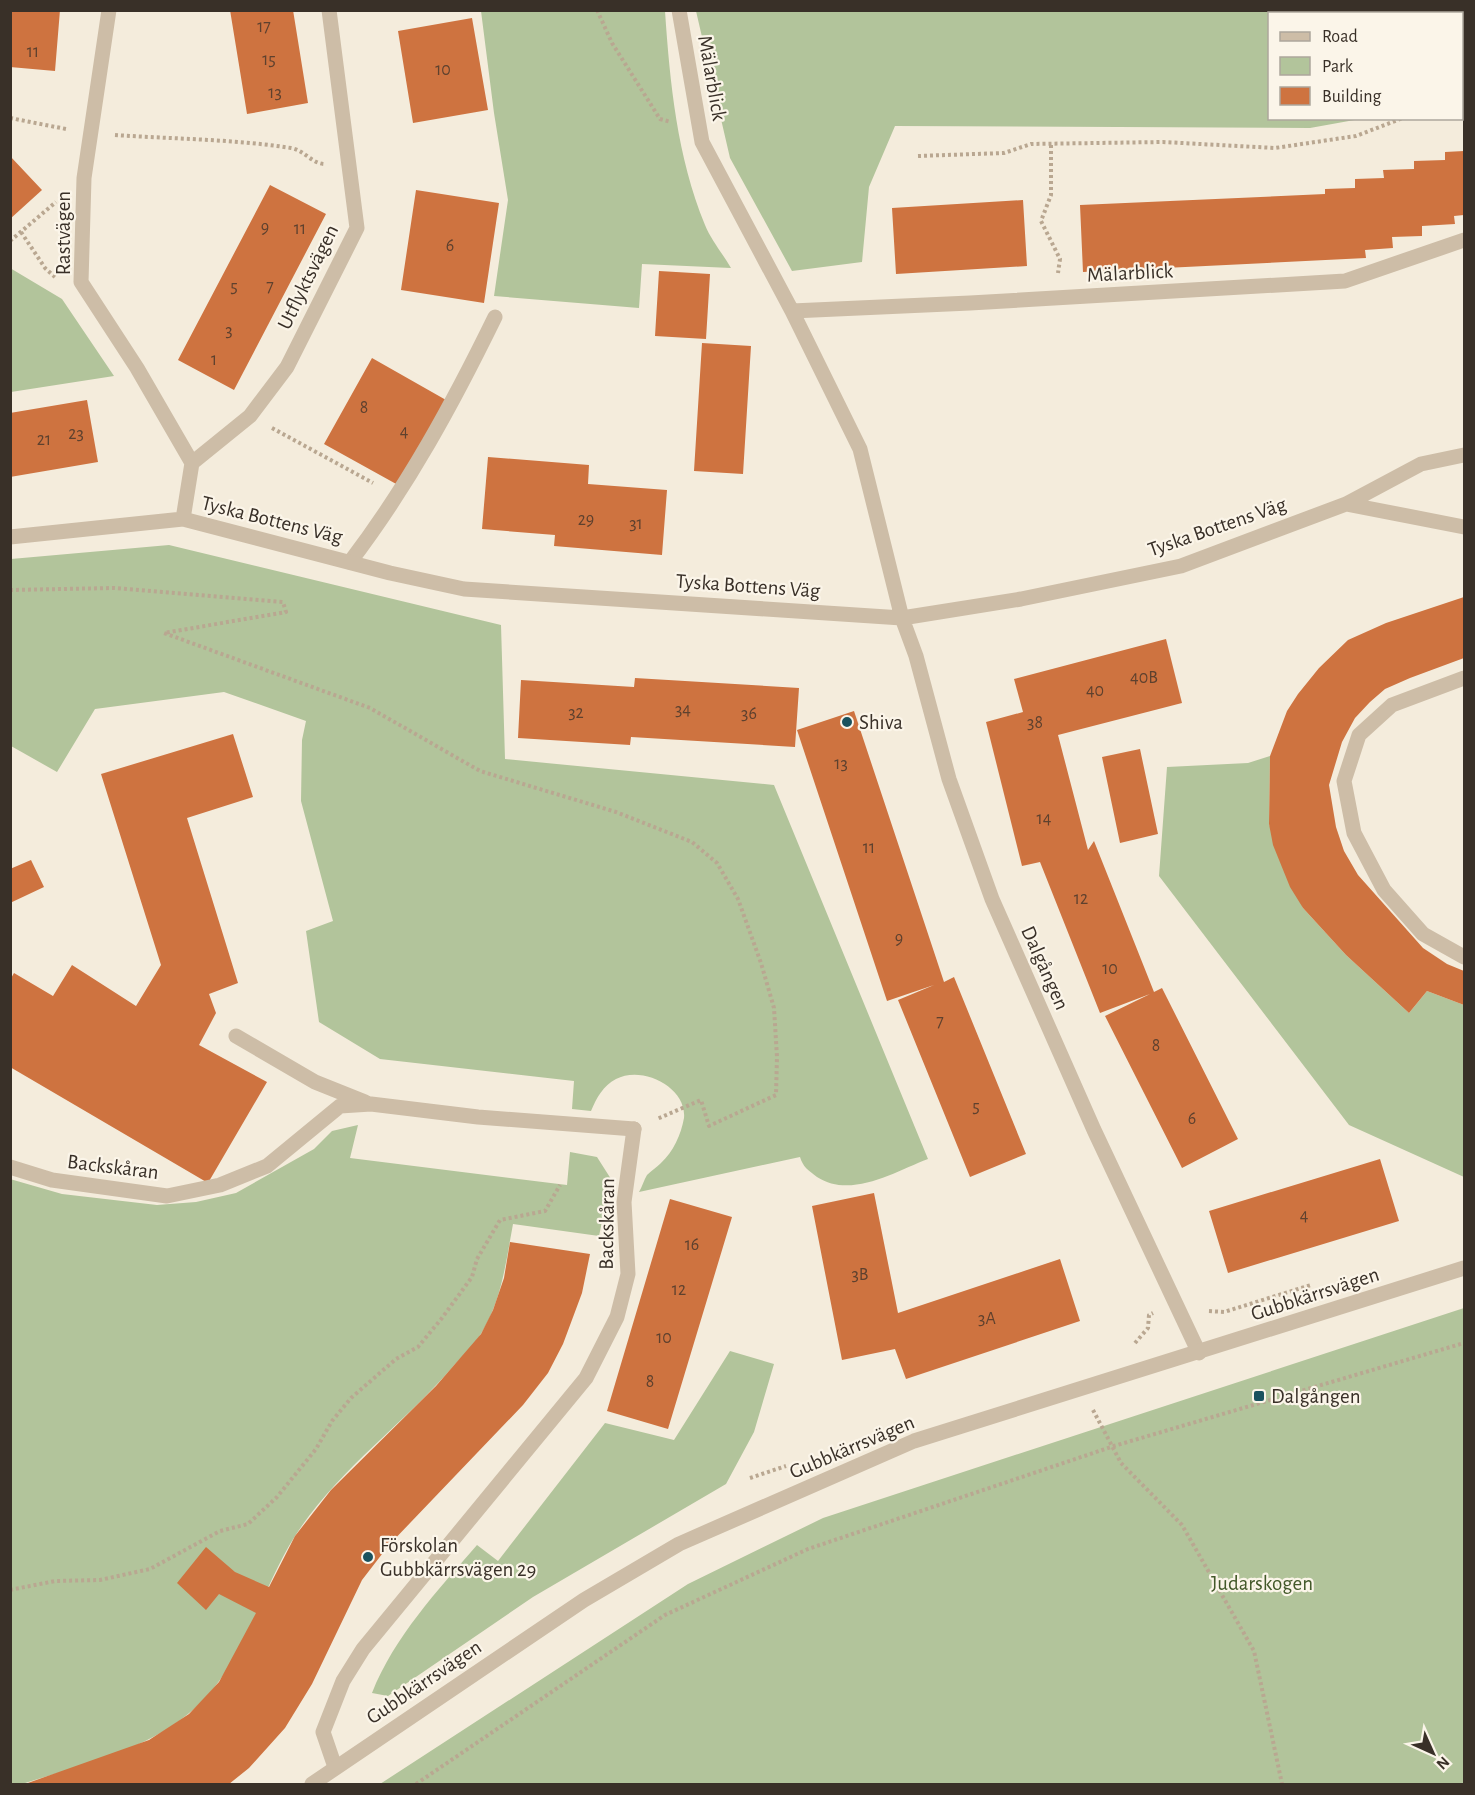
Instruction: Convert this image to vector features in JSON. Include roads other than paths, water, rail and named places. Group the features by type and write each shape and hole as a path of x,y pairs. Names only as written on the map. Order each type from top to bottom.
{"street":[{"name":"Rastvägen","path":"109,10 84,178 81,282 137,368 192,463"},
{"name":"Utflyktsvägen","path":"192,463 250,416 287,367 357,228 329,10"},
{"name":"Mälarblick","path":"679,10 702,142 792,311 860,449 902,618"},
{"name":"Mälarblick","path":"792,311 1345,281 1464,240"},
{"path":"350,562 398,497 455,398 495,317"},
{"name":"Tyska Bottens Väg","path":"10,537 183,519 350,562 464,588 902,618 1021,599 1181,566 1347,504 1421,464 1464,455"},
{"path":"183,519 192,463"},
{"path":"1347,504 1464,527"},
{"name":"Dalgången","path":"902,618 916,656 949,780 992,898 1094,1130 1199,1353"},
{"path":"1464,678 1392,705 1359,735 1344,781 1353,833 1384,890 1423,934 1464,957"},
{"path":"236,1036 315,1082 371,1104"},
{"name":"Backskåran","path":"10,1167 52,1180 166,1196 220,1185 267,1166 340,1106 371,1104 478,1117 634,1129 624,1202 628,1274 617,1317 586,1378 363,1649 344,1681 323,1732 335,1767"},
{"name":"Gubbkärrsvägen","path":"312,1785 335,1767 584,1600 679,1544 914,1441 1464,1268"}],"place":[{"name":"Shiva","path":"847,722"},
{"name":"Dalgången","path":"1259,1396"},
{"name":"Förskolan Gubbkärrsvägen 29","path":"368,1557"}],"park label":[{"name":"Judarskogen","path":"1262,1583"}]}
